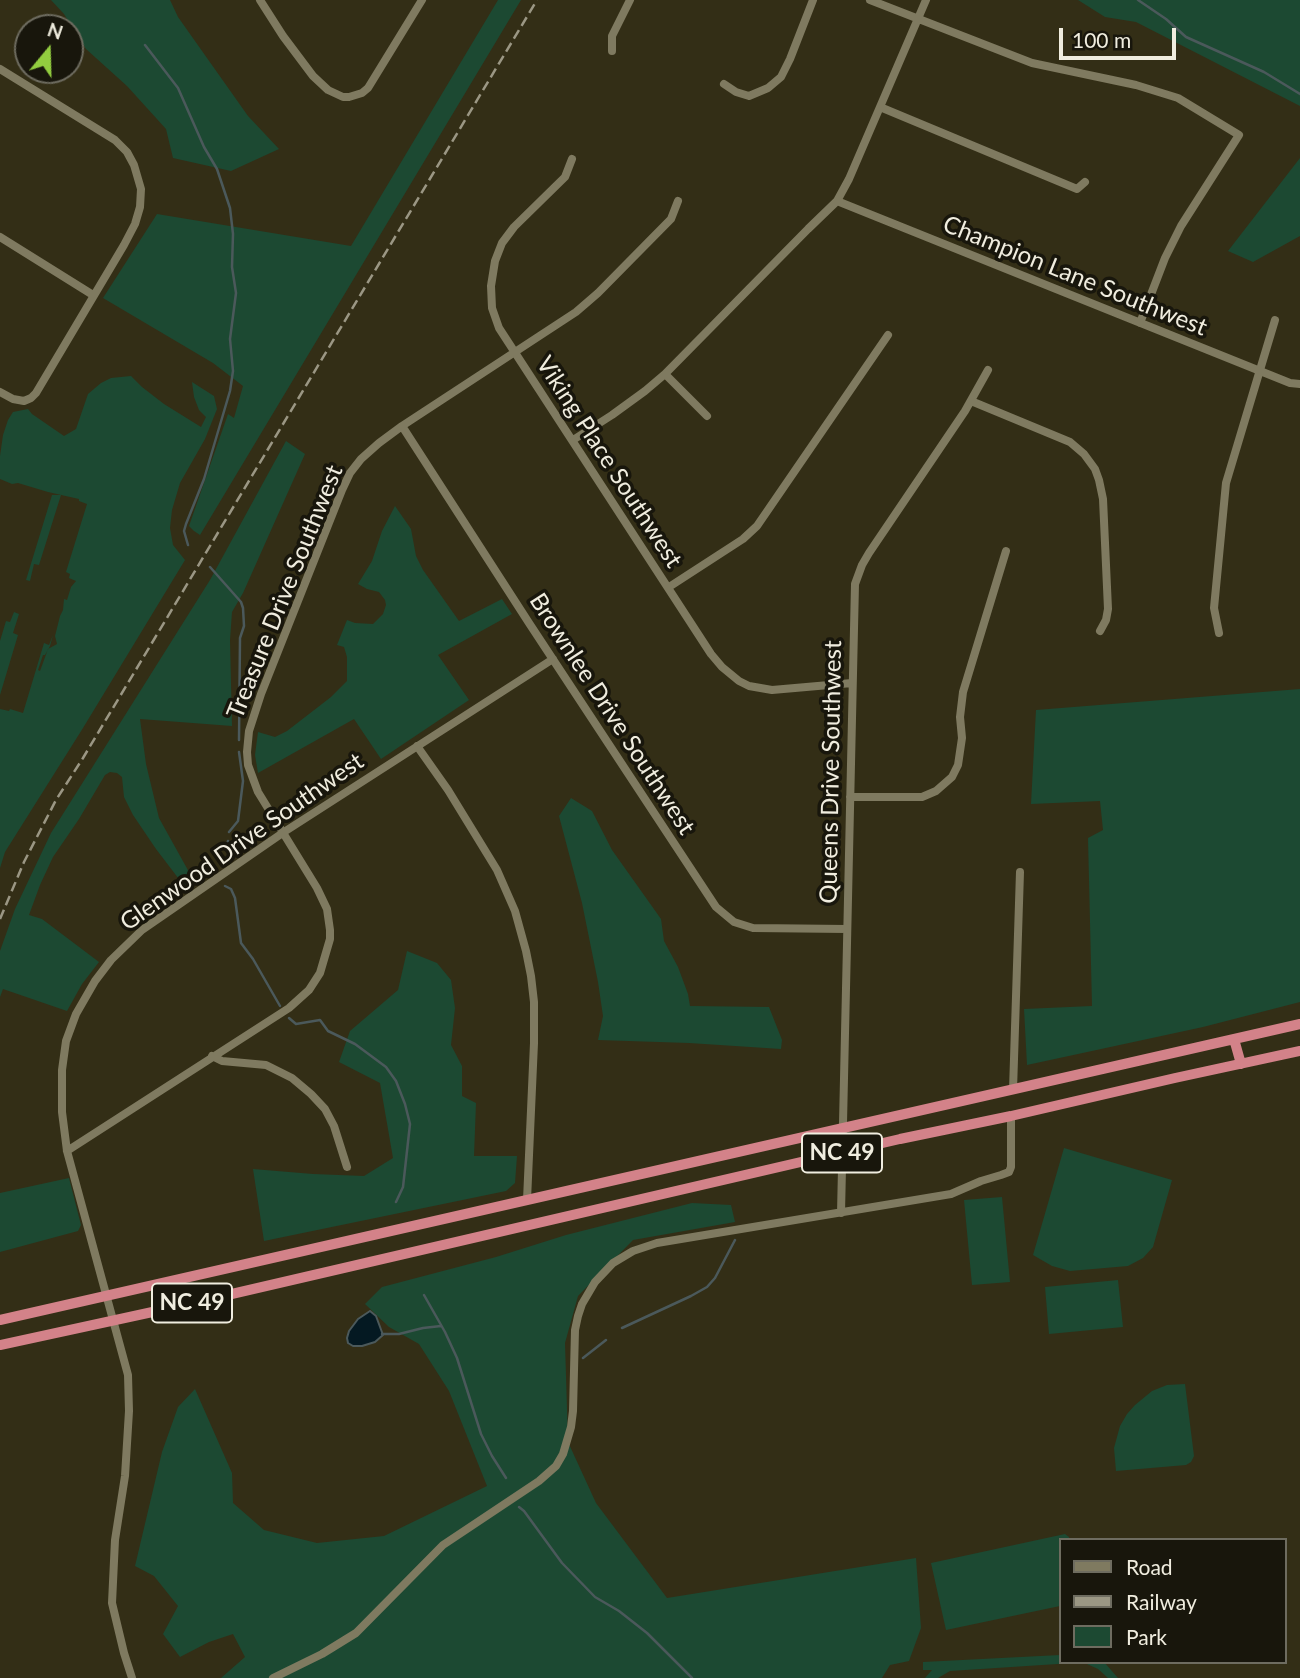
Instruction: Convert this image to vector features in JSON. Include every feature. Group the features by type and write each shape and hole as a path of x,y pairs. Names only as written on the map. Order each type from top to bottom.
{"highway":[{"name":"NC 49","path":"0,1320 1300,1024"},
{"path":"1234,1039 1241,1064"},
{"name":"NC 49","path":"0,1345 1175,1077 1300,1051"}],"street":[{"path":"260,0 313,76 328,90 344,97 362,93 368,88 422,0"},
{"path":"612,51 612,36 631,0"},
{"path":"724,84 749,96 768,88 781,77 813,0"},
{"path":"870,0 1032,63 1136,85 1178,98 1240,135 1181,226 1165,258 1140,323"},
{"path":"573,440 612,415 665,374 837,201 926,0"},
{"path":"0,69 115,140 127,152 134,165 141,189 135,224 36,393 24,401 0,392"},
{"path":"880,107 1077,189 1085,182"},
{"name":"Viking Place Southwest","path":"572,159 565,177 514,227 502,243 495,261 491,286 492,308 499,328 722,667 739,681 772,690 852,682"},
{"name":"Treasure Drive Southwest","path":"67,1151 289,1008 309,990 325,963 330,930 327,909 258,792 248,765 247,752 252,720 350,473 361,459 402,426 559,324 598,292 671,219 678,201"},
{"name":"Champion Lane Southwest","path":"837,201 1290,383 1300,384"},
{"path":"0,237 93,295"},
{"path":"1219,634 1214,608 1226,483 1275,320"},
{"path":"669,587 743,539 757,526 888,335"},
{"name":"Queens Drive Southwest","path":"841,1213 854,592 862,565 971,401 988,370"},
{"path":"665,374 707,416"},
{"path":"971,401 1070,442 1084,454 1095,469 1103,499 1108,609 1107,620 1100,631"},
{"name":"Brownlee Drive Southwest","path":"402,426 716,907 724,916 742,926 753,928 847,929"},
{"path":"850,797 922,797 936,791 952,777 958,765 962,738 960,717 963,692 1006,551"},
{"name":"Glenwood Drive Southwest","path":"132,1678 111,1603 115,1540 125,1476 128,1375 64,1136 61,1088 66,1041 76,1014 95,981 121,949 142,930 284,832 553,659"},
{"path":"417,746 448,790 497,870 515,911 526,951 534,1002 527,1200"},
{"path":"1013,1090 1020,872"},
{"path":"212,1056 222,1061 266,1065 292,1077 325,1110 334,1126 347,1167"},
{"path":"273,1678 322,1654 356,1633 443,1545 539,1481 556,1466 563,1454 571,1427 575,1329 578,1315 595,1282 613,1264 632,1251 657,1243 951,1194 1009,1172 1012,1167 1011,1116"}],"green space":[{"path":"51,0 170,0 178,17 248,116 279,149 231,171 173,158 166,129 127,86 84,46 84,14 64,14"},
{"path":"498,0 521,0 200,535 189,526 228,414 234,418 243,386 213,363 103,298 157,214 351,246"},
{"path":"1078,0 1300,0 1300,106 1136,22 1105,17"},
{"path":"1300,158 1300,236 1253,262 1228,251"},
{"path":"131,376 164,404 201,427 206,417 199,410 192,382 214,396 217,409 205,439 180,483 172,510 170,528 173,545 185,560 5,852 0,868 0,709 23,713 44,643 49,645 53,635 48,649 57,644 55,636 64,599 67,600 76,581 69,578 70,574 66,572 87,504 79,499 0,479 0,456 8,420 13,412 28,409 64,436 76,429 88,394 111,378","holes":["47,651 40,671 38,670 43,655"]},
{"path":"286,441 305,454 232,612 232,726 140,719 146,764 159,818 194,881 185,887 133,815 124,797 122,777 110,772 105,775 53,857 29,915 42,919 99,962 82,984 67,1011 3,989 0,997 0,951 15,909 51,833 210,580"},
{"path":"52,495 61,495 39,565 34,564 30,581 26,580"},
{"path":"395,506 411,529 416,556 423,570 459,621 502,599 512,614 438,655 469,700 381,759 354,719 258,773 255,755 258,732 275,737 331,697 347,681 347,657 344,647 337,645 347,620 373,624 383,614 386,605 379,592 358,584 372,561 382,531"},
{"path":"14,612 19,614 13,633 18,635 0,695 0,641 6,621 10,622"},
{"path":"1300,689 1300,1002 1203,1027 1027,1065 1024,1009 1092,1006 1088,838 1103,830 1100,801 1031,804 1036,710"},
{"path":"571,798 592,811 612,850 661,919 664,941 678,967 690,1006 769,1007 782,1040 781,1049 598,1040 603,1016 598,982 582,903 559,816"},
{"path":"407,951 437,963 451,980 455,1008 451,1045 462,1066 462,1096 476,1103 474,1156 517,1156 515,1183 506,1191 264,1241 253,1169 364,1176 393,1158 380,1083 339,1062 350,1031 398,990"},
{"path":"1064,1148 1172,1180 1153,1247 1143,1258 1128,1266 1070,1271 1052,1266 1033,1255"},
{"path":"69,1178 81,1225 78,1231 0,1252 0,1193"},
{"path":"1002,1197 1010,1282 972,1285 964,1200"},
{"path":"692,1203 731,1205 735,1222 633,1240 578,1296 565,1343 568,1442 596,1503 667,1598 916,1558 921,1628 909,1661 890,1665 882,1678 221,1678 245,1657 233,1634 209,1642 180,1657 163,1634 178,1606 154,1576 135,1566 162,1452 178,1407 195,1389 232,1473 233,1503 264,1530 317,1543 384,1536 487,1486 449,1391 419,1344 389,1327 365,1304 382,1287"},
{"path":"1118,1280 1123,1327 1049,1334 1045,1287"},
{"path":"1185,1384 1194,1456 1191,1462 1186,1465 1116,1471 1114,1448 1120,1426 1127,1414 1152,1391 1167,1385"},
{"path":"1065,1534 1069,1537 1058,1538 1058,1606 946,1630 931,1563"},
{"path":"1058,1655 1058,1664 950,1671 938,1678 925,1678 932,1670 923,1670 923,1662"},
{"path":"1087,1664 1106,1664 1118,1678 1108,1678"}],"water":[{"path":"370,1311 376,1316 383,1335 375,1342 353,1346 348,1343 349,1331 358,1319"}],"waterway":[{"path":"1138,0 1186,37 1264,72 1300,94"},
{"path":"145,45 178,88 204,147 217,169 230,208 233,234 232,267 236,293 230,339 233,371 230,391 204,479 184,531 188,545"},
{"path":"210,567 241,602 243,608 239,740"},
{"path":"229,832 238,821 243,781 239,752"},
{"path":"226,848 228,841"},
{"path":"225,886 231,889 235,898 241,943 280,1006"},
{"path":"289,1018 296,1024 320,1020 328,1031 355,1044 386,1067 396,1081 410,1124 403,1187 396,1202"},
{"path":"622,1328 707,1287 715,1278 735,1240"},
{"path":"424,1295 457,1358 481,1434 506,1478"},
{"path":"382,1334 399,1334 441,1326"},
{"path":"583,1358 606,1340"},
{"path":"519,1507 562,1563 595,1597 619,1611 647,1633 692,1678"}],"railway":[{"path":"0,919 24,862 56,800 537,0"}]}
